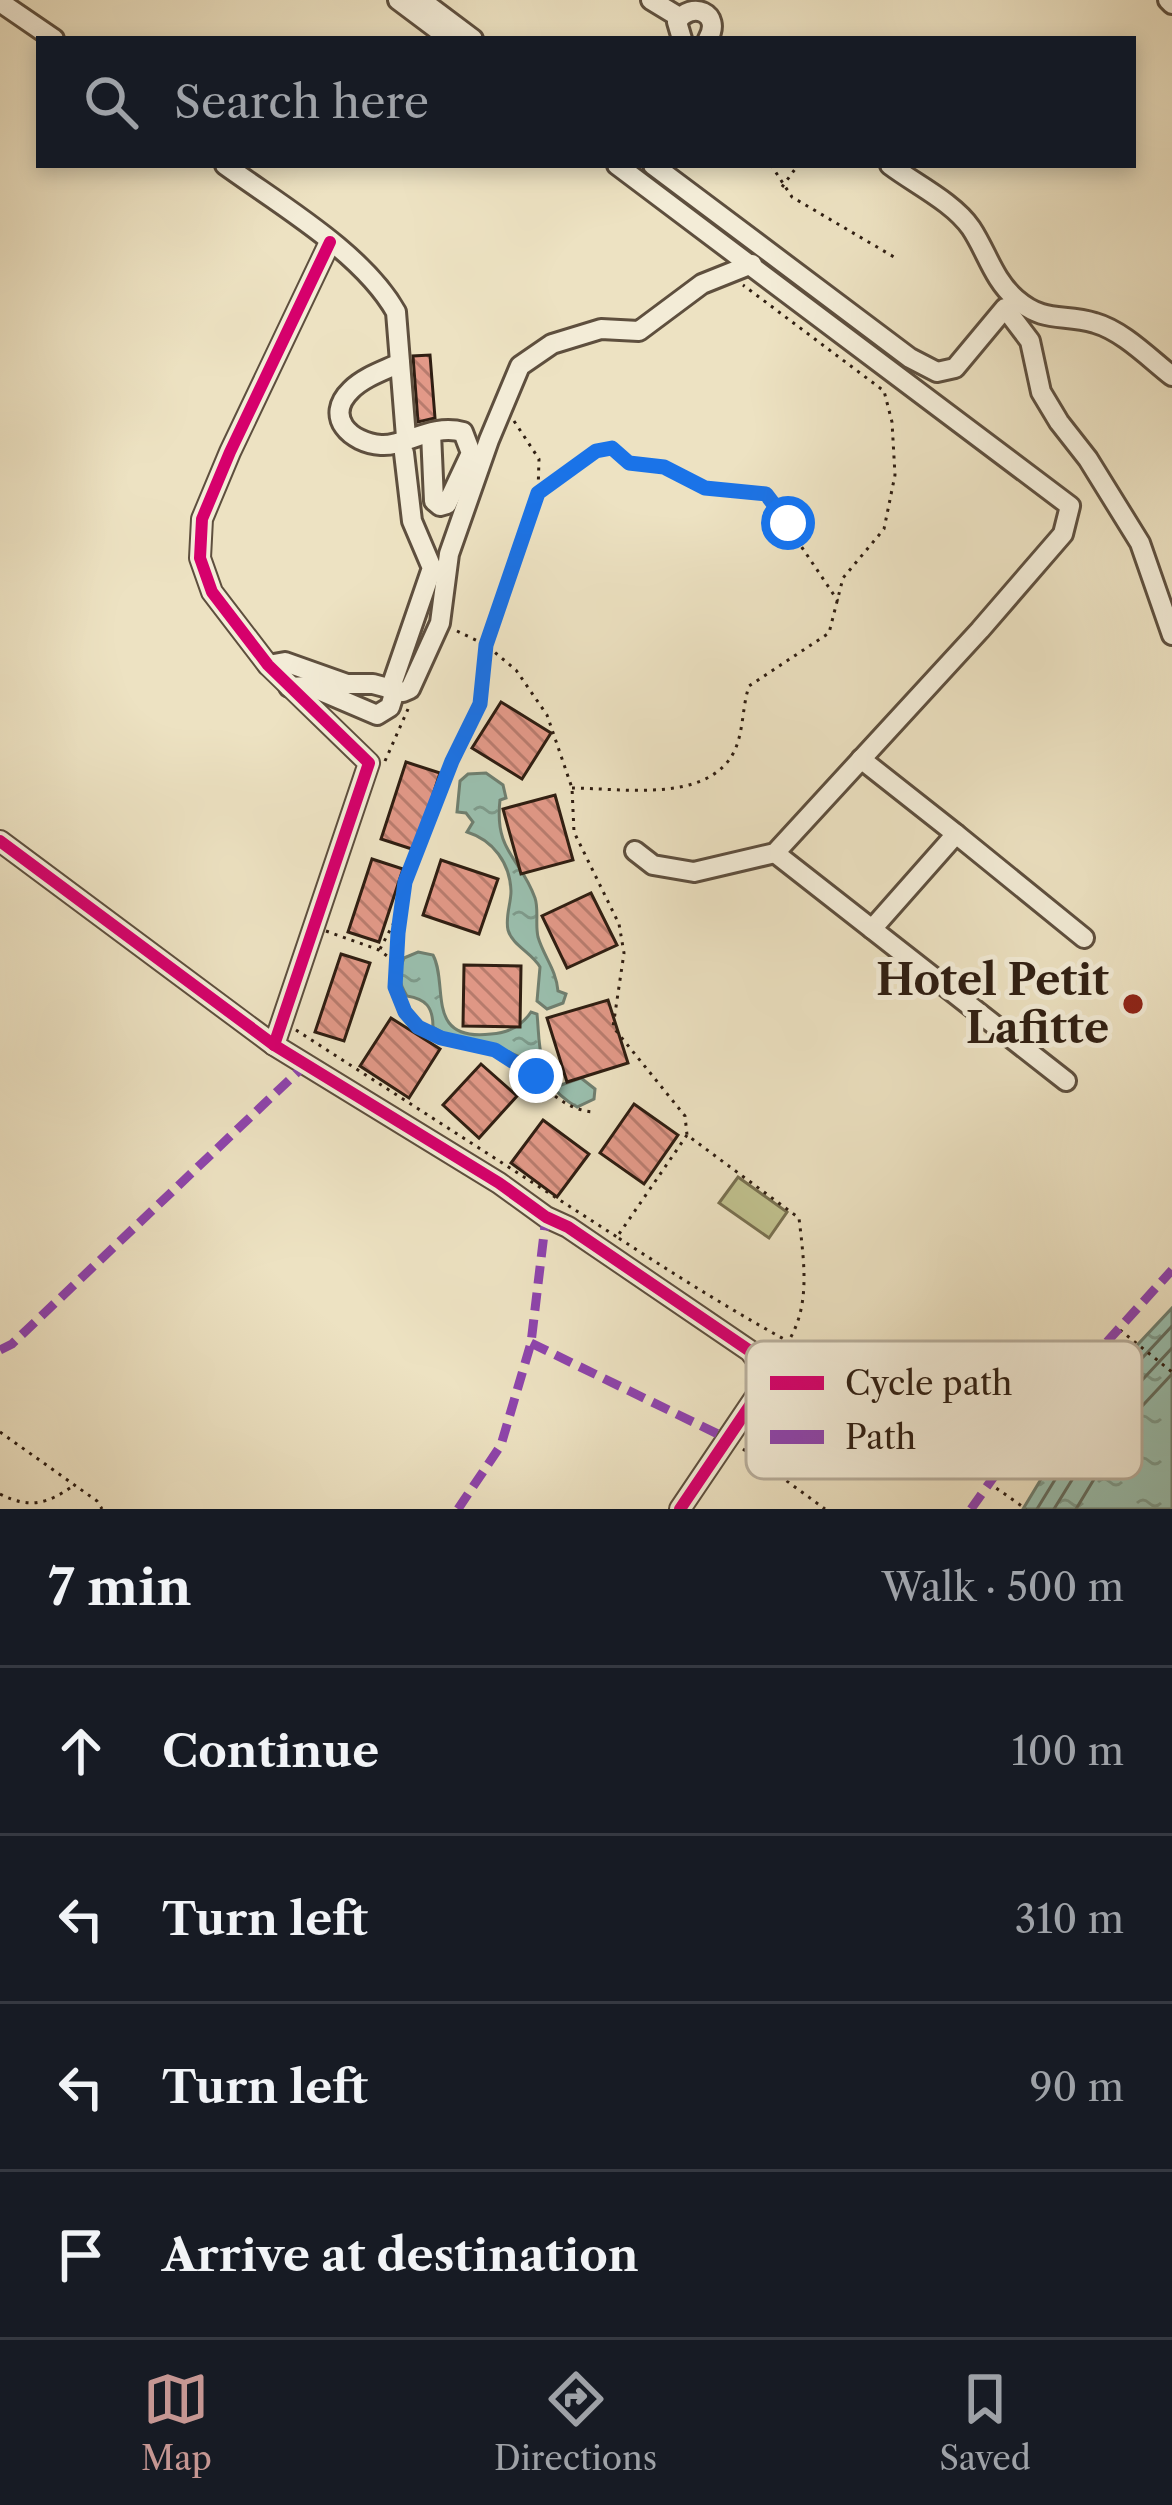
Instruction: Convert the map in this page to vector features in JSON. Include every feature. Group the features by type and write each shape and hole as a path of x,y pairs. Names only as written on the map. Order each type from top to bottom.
{"street":[{"path":"398,0 446,36"},
{"path":"421,0 469,36"},
{"path":"651,0 679,17"},
{"path":"0,2 33,12"},
{"path":"681,36 679,17 687,9 704,10 712,18 712,36"},
{"path":"230,168 330,242 387,296 396,312 412,521 432,568 385,713 361,710 309,686 289,687"},
{"path":"621,168 1070,506 1063,534 776,853 694,872 653,866 634,851"},
{"path":"657,168 910,358 937,372 955,368 1010,303"},
{"path":"894,168 962,218 1030,341 1041,392 1140,543 1172,634"},
{"path":"274,1045 369,764 268,665 212,592 200,558 202,519 330,242"},
{"path":"268,665 285,662 347,684 392,692 410,689 440,623 448,554 520,366 552,344 601,329 639,331 703,284 752,265"},
{"path":"1010,303 1040,316 1094,322 1125,339 1172,376"},
{"path":"400,363 353,387 339,412 340,426 350,436 389,445 405,445 452,429 470,440 471,453 447,504 412,521"},
{"path":"431,433 434,501 440,506"},
{"path":"860,759 1084,938"},
{"path":"872,929 956,834"},
{"path":"0,841 274,1045 568,1226 746,1348"},
{"path":"776,853 1066,1081"},
{"path":"680,1509 746,1411"}],"path":[{"path":"772,168 782,187 894,257"},
{"path":"782,187 795,168"},
{"path":"572,788 689,786 716,774 733,754 749,686 829,633 843,578 884,529 895,475 892,422 884,391 745,286 729,282"},
{"path":"507,409 538,459 538,493 486,645 480,704 405,882 395,987 405,1012 418,1027 441,1038 495,1050 536,1076 558,1101 573,1110 594,1112"},
{"path":"538,493 596,451 612,448 629,463 664,467 705,488 766,494 838,601"},
{"path":"444,625 486,645 516,670 547,715 572,788 574,832 622,938 613,1027 685,1115 687,1135 616,1237"},
{"path":"385,762 392,692"},
{"path":"379,950 401,910"},
{"path":"325,931 379,950 395,962"},
{"path":"295,1020 298,1035 782,1341"},
{"path":"687,1135 799,1218 806,1275 797,1333 791,1341"},
{"path":"1120,1330 1134,1341"},
{"path":"1142,1348 1172,1372"},
{"path":"0,1432 102,1509"},
{"path":"727,1438 746,1452"},
{"path":"784,1479 825,1509"},
{"path":"989,1483 1026,1509"},
{"path":"0,1494 18,1503 35,1504 49,1502 74,1484"}],"shaded area":[{"path":"738,1177 787,1212 769,1238 719,1203"}],"water":[{"path":"486,773 503,785 501,832 535,898 538,937 558,991 566,994 563,1003 547,1009 537,1001 540,967 508,930 511,891 503,862 485,841 467,832 473,822 466,813 457,812 460,781 468,774"},
{"path":"418,952 433,955 443,1009 456,1029 470,1034 508,1031 531,1012 537,1014 547,1071 561,1085 581,1078 595,1089 594,1099 577,1107 515,1055 433,1027 427,1005 407,996 401,982 404,958"},
{"path":"1172,1308 1172,1509 1023,1509 1041,1479 1142,1479 1141,1341"}],"building":[{"path":"430,355 435,418 418,422 413,356"},
{"path":"501,702 551,733 522,779 472,748"},
{"path":"406,762 440,773 415,850 381,839"},
{"path":"555,795 573,860 521,874 503,809"},
{"path":"372,859 403,869 379,942 348,932"},
{"path":"441,860 498,879 479,934 423,915"},
{"path":"591,893 617,945 567,968 542,916"},
{"path":"341,954 370,963 344,1041 315,1032"},
{"path":"464,965 521,966 520,1027 463,1026"},
{"path":"608,1000 628,1063 567,1082 547,1018"},
{"path":"391,1018 440,1049 409,1098 360,1066"},
{"path":"481,1064 517,1096 479,1138 443,1105"},
{"path":"634,1104 678,1135 644,1184 600,1153"},
{"path":"543,1120 589,1154 557,1197 511,1163"}],"marked path":[{"path":"0,1350 12,1344 305,1065"},
{"path":"458,1509 501,1445 531,1343 546,1217"},
{"path":"1108,1341 1172,1270"},
{"path":"531,1343 726,1438"},
{"path":"971,1509 992,1479"}],"cycle path":[{"path":"274,1045 369,763 268,665 212,592 200,558 202,519 330,242"},
{"path":"0,841 274,1045 568,1227 746,1348"},
{"path":"680,1509 746,1411"}],"place":[{"name":"Hotel Petit Lafitte","path":"1133,1004"}],"route":[{"path":"536,1076 495,1050 441,1038 418,1027 405,1012 395,987 395,962 405,882 452,761 480,704 486,645 538,493 596,451 612,448 629,463 664,467 705,488 766,494 788,523"}]}
